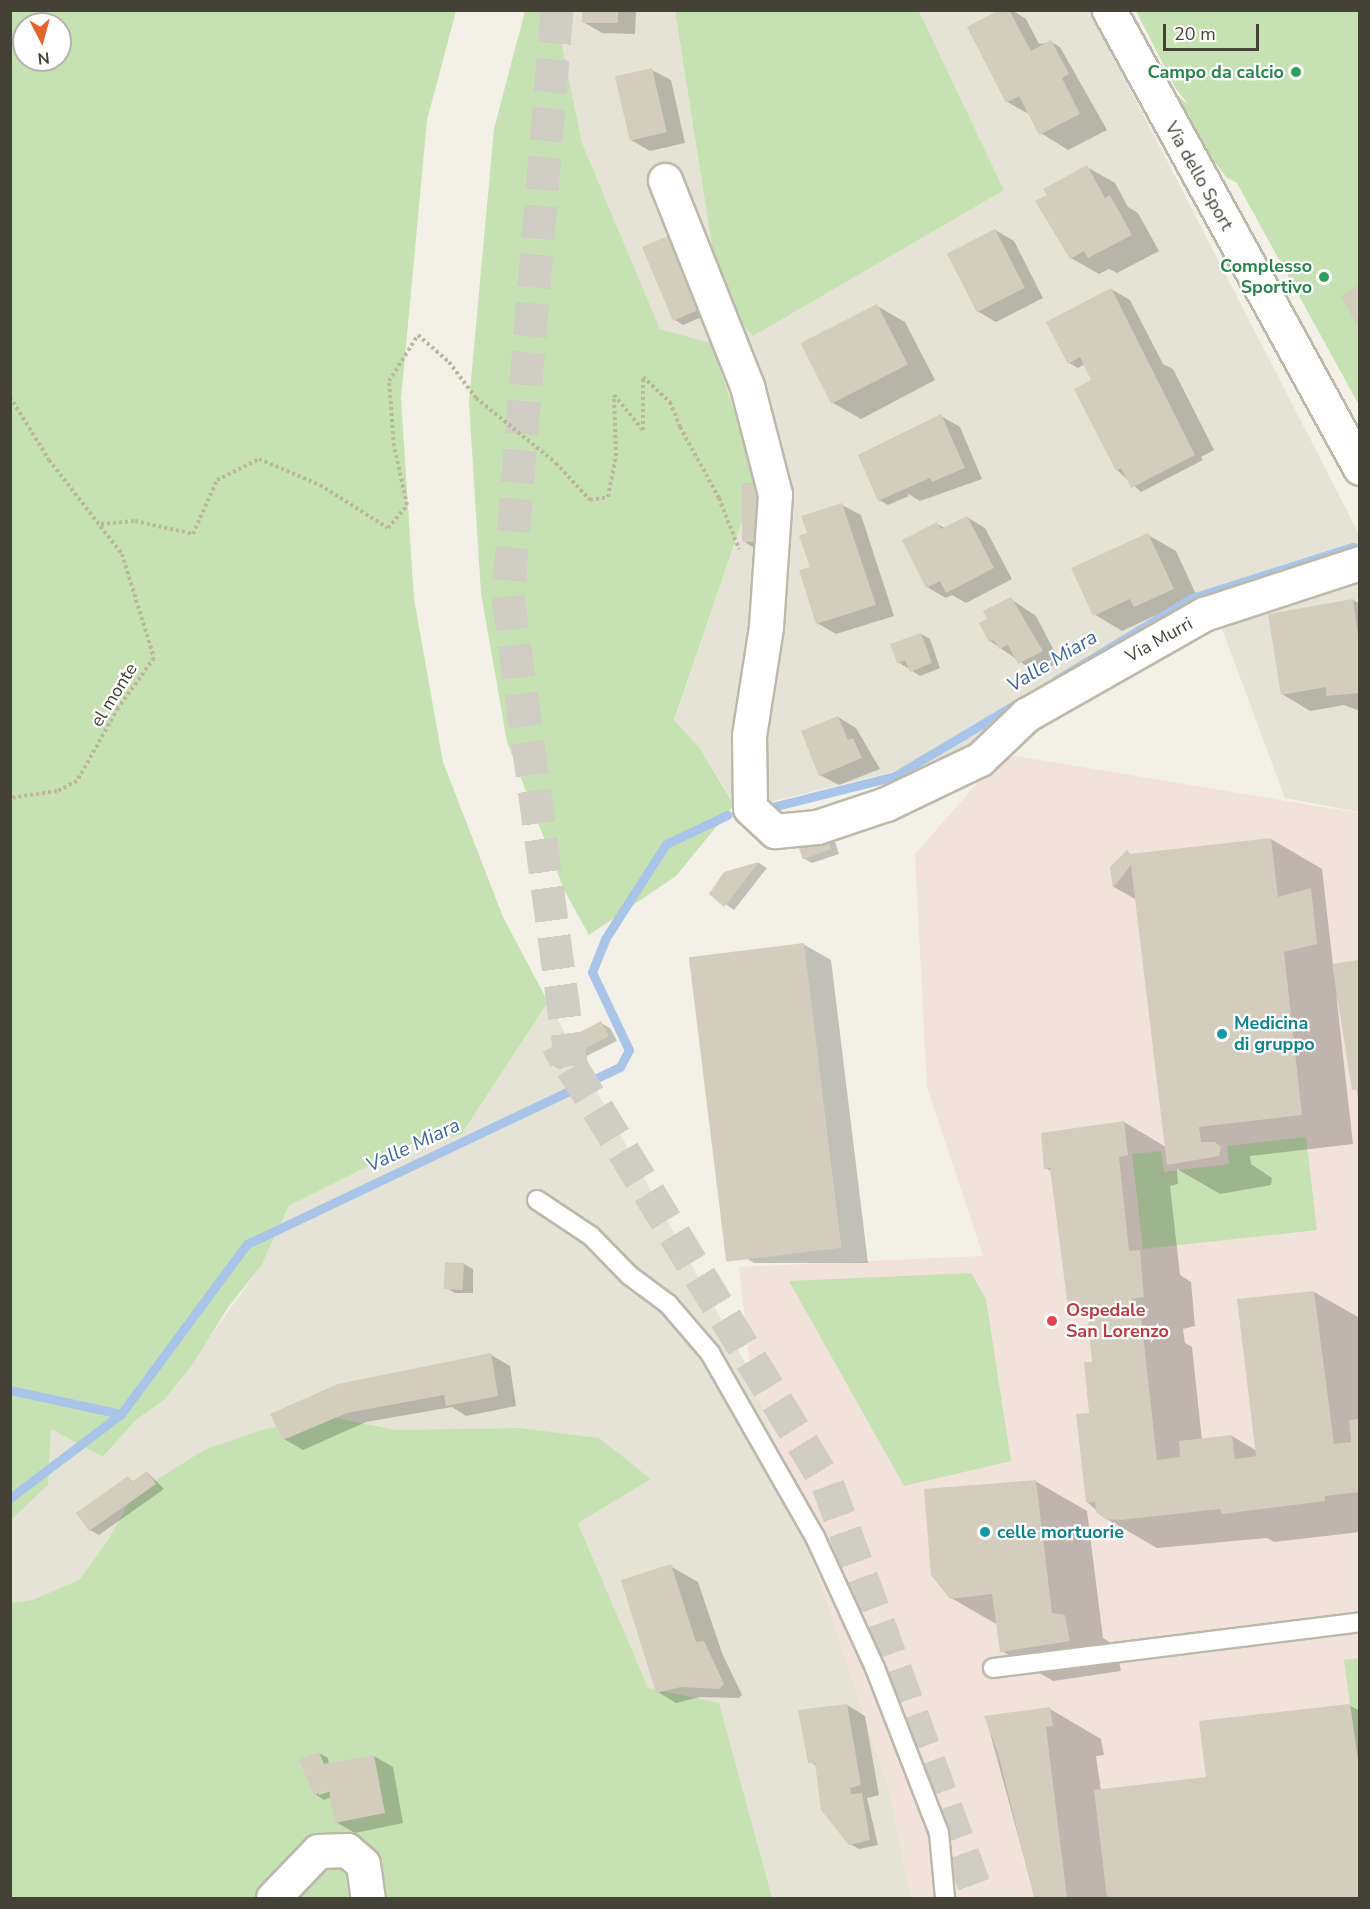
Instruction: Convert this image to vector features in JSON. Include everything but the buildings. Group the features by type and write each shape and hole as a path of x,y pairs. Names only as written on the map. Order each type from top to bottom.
{"street":[{"name":"Via dello Sport","path":"1109,10 1359,468"},
{"name":"Via Murri","path":"665,180 747,386 775,494 766,627 749,736 750,807 775,831 817,827 886,804 980,759 1026,715 1204,614 1359,563"},
{"path":"273,1899 318,1851 347,1850 363,1864 368,1899"}],"lane":[{"path":"537,1200 591,1236 628,1275 668,1304 710,1353 815,1537 875,1668 939,1833 945,1899"},
{"path":"993,1668 1359,1622"}],"path":[{"path":"101,524 135,521 193,534 217,480 259,459 320,484 388,528 407,505 394,446 389,381 418,335 449,362 476,398 556,463 590,500 608,496 616,456 614,395 643,430 643,377 670,402 680,427 719,498 734,545 750,563 770,567"},
{"name":"el monte","path":"10,397 49,460 101,524 122,554 154,658 118,708 77,781 57,791 10,798"}],"shaded area":[{"path":"555,11 675,11 720,297 1004,190 919,11 1090,11 1359,534 1359,812 1285,798 1218,618 1003,745 738,810 699,747 674,721 757,478 711,343 660,329 582,143"},
{"name":"Ospedale San Lorenzo","path":"1003,754 1359,813 1359,1898 911,1898 890,1793 751,1374 739,1267 983,1256 927,1087 915,854"},
{"path":"548,1002 751,1374 890,1793 911,1898 772,1898 764,1871 648,1689 578,1522 651,1479 454,1431 396,1430 332,1417 133,1494 106,1543 79,1580 32,1600 11,1603 11,1520 48,1485 51,1429 104,1457 136,1420 164,1400 261,1266 289,1206 410,1145 461,1135"}],"green space":[{"path":"10,11 456,11 427,120 401,399 414,599 443,762 503,917 548,1002 461,1135 410,1145 289,1206 261,1266 229,1306 192,1365 164,1400 136,1420 103,1457 51,1429 48,1485 11,1520"},
{"path":"525,11 555,11 582,143 660,329 711,343 757,478 674,720 699,747 734,805 676,876 589,935 564,890 507,742 481,593 469,402 494,129"},
{"path":"675,11 919,11 1004,190 753,336 720,297"},
{"name":"Complesso Sportivo","path":"1136,11 1359,11 1359,405 1237,183 1226,177 1188,127 1179,97 1189,105 1176,89"},
{"path":"1306,1137 1317,1230 1143,1249 1132,1154 1161,1151 1164,1172 1229,1164 1227,1146"},
{"path":"971,1273 986,1299 1011,1461 904,1486 789,1281"},
{"path":"332,1417 396,1430 519,1428 599,1438 651,1479 578,1523 648,1688 719,1703 772,1898 11,1898 10,1603 32,1600 79,1580 106,1543 133,1495 204,1450 265,1429"},
{"path":"1359,1658 1359,1767 1344,1660"}],"waterway":[{"name":"Valle Miara","path":"1056,680 1192,598 1353,547"},
{"name":"Valle Miara","path":"772,807 895,776 1021,701"},
{"name":"Valle Miara","path":"10,1498 121,1414 247,1244 620,1067 629,1050 592,972 605,939 666,844 727,815"},
{"path":"10,1390 121,1414"}],"tunnel":[{"path":"557,10 508,596 572,1067 828,1485 979,1898"}],"place":[{"name":"Campo da calcio","path":"1296,72"},
{"name":"Complesso Sportivo","path":"1324,277"},
{"name":"Medicina di gruppo","path":"1222,1034"},
{"name":"Ospedale San Lorenzo","path":"1052,1321"},
{"name":"celle mortuorie","path":"985,1532"}]}
